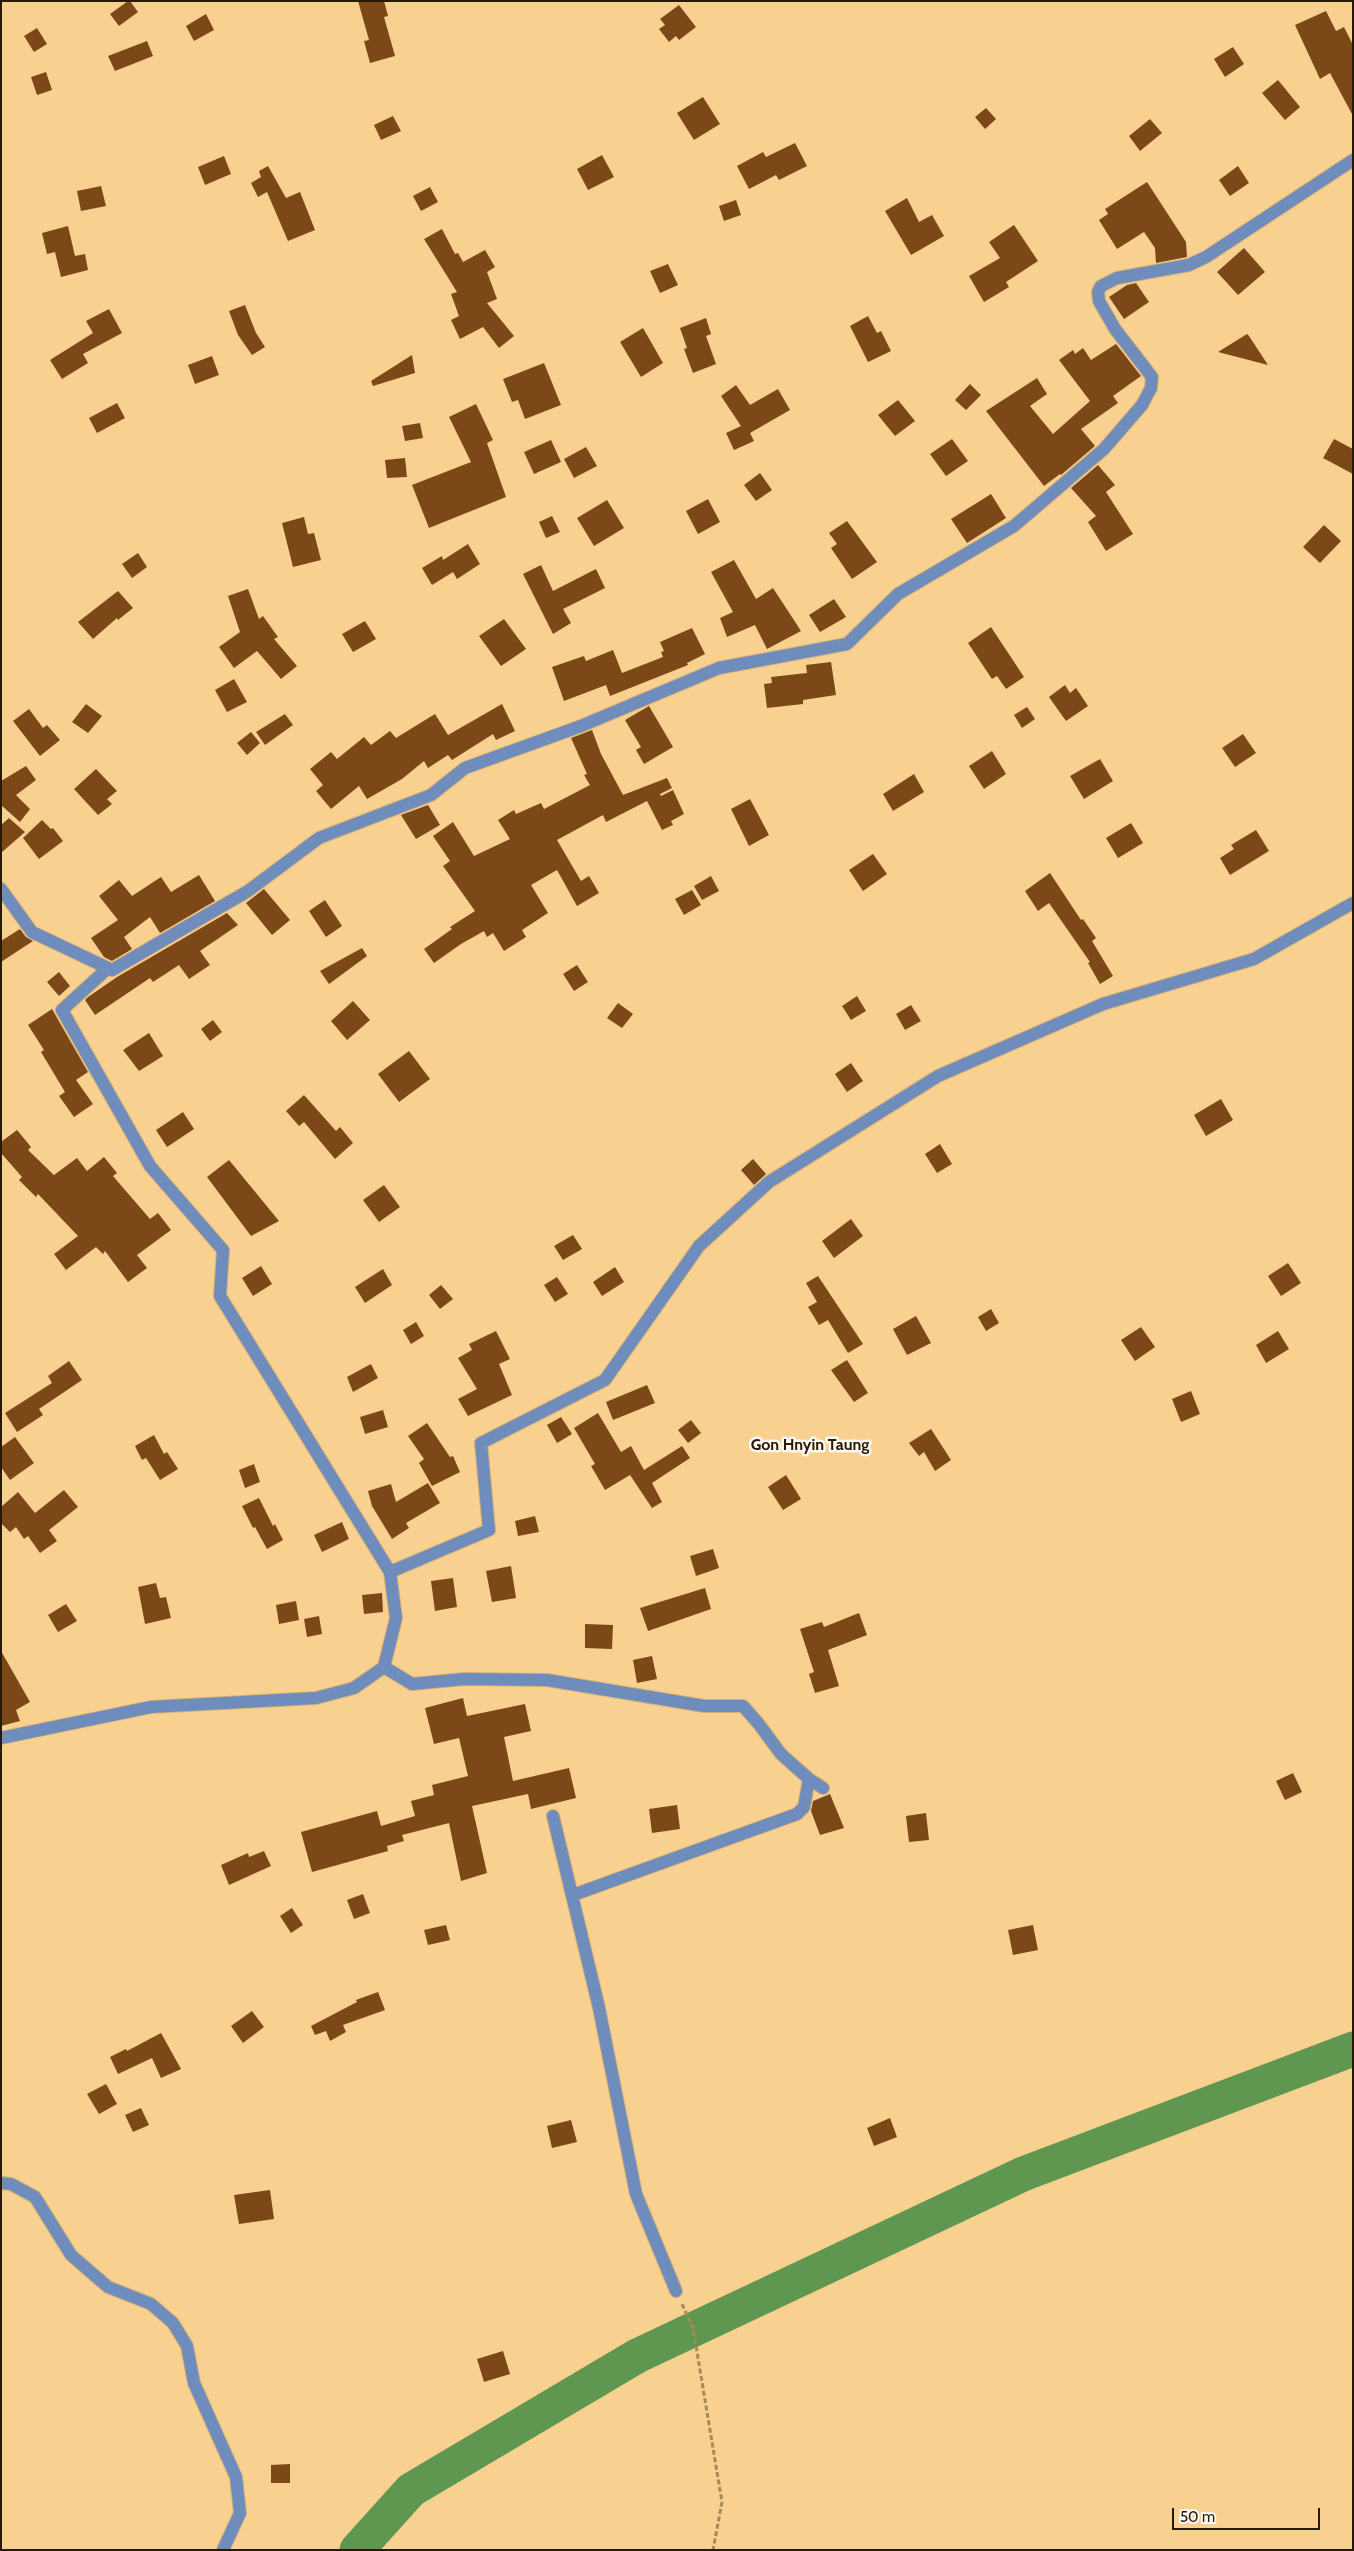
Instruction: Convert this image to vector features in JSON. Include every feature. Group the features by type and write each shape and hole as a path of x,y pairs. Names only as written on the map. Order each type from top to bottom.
{"street":[{"path":"1,889 32,932 112,970 248,891 319,838 431,795 465,768 581,726 719,668 847,644 898,594 1014,526 1104,449 1142,405 1151,388 1152,377 1115,329 1099,301 1098,292 1101,286 1117,278 1189,264 1206,257 1353,160"},
{"path":"390,1572 489,1530 481,1443 604,1380 699,1246 770,1182 938,1076 1104,1004 1254,959 1353,903"},
{"path":"1,1738 151,1707 316,1698 354,1688 384,1667 396,1618 390,1572 220,1296 223,1250 150,1166 62,1010 108,968"},
{"path":"384,1667 412,1684 464,1679 548,1680 704,1706 743,1706 758,1722 781,1754 809,1779 823,1788"},
{"path":"573,1895 797,1814 804,1807 809,1779"},
{"path":"553,1816 599,2008 636,2194 676,2291"},
{"path":"1,2184 11,2184 35,2197 71,2255 108,2287 151,2304 173,2323 187,2346 194,2383 236,2477 240,2513 223,2550"}],"path":[{"path":"676,2291 693,2328 722,2502 712,2550"}],"building":[{"path":"128,1 138,12 119,26 110,14"},
{"path":"358,1 384,1 388,16 384,17 395,56 370,63 364,41 369,40"},
{"path":"679,5 696,27 679,40 676,36 669,42 659,29 665,25 660,19"},
{"path":"1326,11 1336,31 1344,27 1353,45 1353,116 1330,73 1320,79 1295,25"},
{"path":"206,14 214,30 194,41 186,26"},
{"path":"37,28 47,44 34,52 24,36"},
{"path":"147,41 153,56 115,71 108,56"},
{"path":"1233,47 1244,64 1225,77 1214,59"},
{"path":"46,72 52,90 37,95 31,77"},
{"path":"1278,80 1300,107 1285,120 1262,93"},
{"path":"703,97 720,124 694,140 677,113"},
{"path":"986,108 996,119 985,129 975,117"},
{"path":"393,116 401,131 381,140 374,125"},
{"path":"1150,119 1162,133 1140,151 1129,136"},
{"path":"795,143 807,166 779,180 776,175 749,189 737,166 763,152 766,157"},
{"path":"602,155 614,177 588,190 577,169"},
{"path":"224,156 231,174 205,185 198,167"},
{"path":"268,166 286,198 300,192 315,230 288,241 267,192 258,197 251,183 261,177 259,171"},
{"path":"1238,166 1249,183 1230,196 1219,180"},
{"path":"1147,182 1186,242 1187,257 1156,263 1155,248 1144,232 1117,249 1099,220 1108,214 1105,209"},
{"path":"101,186 106,206 81,211 77,191"},
{"path":"430,187 438,202 421,211 413,196"},
{"path":"907,198 919,222 932,215 944,236 911,255 885,211"},
{"path":"736,200 741,215 724,221 719,206"},
{"path":"1014,225 1038,261 1006,282 1009,287 984,302 969,276 1000,258 989,242"},
{"path":"68,226 75,256 85,254 88,270 61,277 55,252 47,254 42,233"},
{"path":"442,229 455,254 458,253 463,262 485,250 495,267 487,272 497,299 487,303 514,336 499,348 483,327 460,339 451,320 459,316 451,294 457,292 424,239"},
{"path":"1244,248 1265,272 1238,295 1217,272"},
{"path":"668,264 678,285 660,293 650,271"},
{"path":"1136,283 1149,302 1124,319 1109,297 1127,285"},
{"path":"245,305 256,333 265,347 252,355 238,335 229,311"},
{"path":"109,309 122,333 83,354 88,363 62,379 50,360 93,333 86,321"},
{"path":"868,316 877,333 881,331 891,351 868,362 850,326"},
{"path":"706,318 711,334 706,336 716,364 693,373 684,349 687,348 680,328"},
{"path":"643,328 663,363 641,377 620,342"},
{"path":"1247,334 1249,336 1268,365 1218,352"},
{"path":"1116,344 1141,376 1113,396 1118,403 1081,429 1095,446 1061,475 1044,486 986,411 1037,378 1047,394 1030,406 1053,434 1090,401 1059,360 1073,350 1075,354 1083,348 1091,360"},
{"path":"412,355 415,373 373,386 371,381"},
{"path":"212,356 219,375 195,384 188,365"},
{"path":"544,363 561,405 525,419 518,400 512,402 503,379"},
{"path":"970,384 981,395 966,410 955,400"},
{"path":"736,385 750,405 778,389 790,410 750,433 754,441 734,450 726,433 741,426 721,396"},
{"path":"898,400 915,421 895,436 878,415"},
{"path":"117,403 125,418 97,433 89,418"},
{"path":"476,404 493,440 487,443 506,497 429,528 412,485 471,462 449,417"},
{"path":"420,423 423,438 405,441 402,426"},
{"path":"952,439 968,461 946,476 930,454"},
{"path":"1334,439 1353,449 1353,474 1323,458"},
{"path":"551,440 561,462 534,474 524,452"},
{"path":"586,447 597,466 574,478 564,459"},
{"path":"405,458 407,477 387,478 385,460"},
{"path":"1098,465 1115,485 1106,492 1133,534 1106,551 1088,522 1096,516 1071,488"},
{"path":"760,473 772,490 756,501 744,485"},
{"path":"991,494 1006,518 967,543 951,519"},
{"path":"708,499 720,522 698,534 686,511"},
{"path":"607,500 624,528 594,546 577,518"},
{"path":"552,516 560,532 546,538 539,522"},
{"path":"304,517 308,534 314,533 321,560 293,567 282,523"},
{"path":"847,521 877,562 852,579 831,548 837,544 829,533"},
{"path":"1324,525 1341,541 1320,563 1303,547"},
{"path":"468,544 480,564 457,579 453,572 432,585 422,568 442,556 443,560"},
{"path":"138,553 147,567 132,578 122,564"},
{"path":"734,560 756,599 773,588 801,631 767,649 755,625 727,637 720,618 733,612 711,572"},
{"path":"541,565 553,591 596,569 605,588 563,609 571,623 553,634 523,574"},
{"path":"248,589 259,619 263,616 278,637 274,639 297,666 281,679 257,651 234,668 219,647 240,632 228,596"},
{"path":"118,591 133,608 118,620 117,618 93,639 78,622"},
{"path":"834,599 846,617 820,632 809,615"},
{"path":"504,619 526,649 501,666 479,636"},
{"path":"365,621 376,639 353,652 342,634"},
{"path":"991,627 1024,677 1006,689 997,676 992,679 968,643"},
{"path":"692,628 705,654 687,663 688,665 610,696 606,685 564,701 552,667 584,656 586,661 613,650 622,673 663,657 661,652 664,651 660,642"},
{"path":"831,662 836,695 803,700 803,704 767,708 764,684 772,683 771,677 807,673 806,665"},
{"path":"234,679 247,702 227,712 215,690"},
{"path":"1065,685 1070,693 1076,688 1088,706 1066,721 1049,697"},
{"path":"86,704 102,716 88,733 72,722"},
{"path":"502,704 515,731 496,740 493,734 452,760 448,755 428,768 424,761 402,779 367,799 359,786 331,809 316,791 323,785 310,769 331,752 337,759 364,737 371,745 390,731 396,738 435,714 448,735"},
{"path":"649,706 673,747 644,764 636,750 641,747 625,720"},
{"path":"1027,707 1035,719 1022,728 1014,715"},
{"path":"29,709 43,728 47,725 60,740 40,756 13,721"},
{"path":"285,714 293,725 265,745 256,732"},
{"path":"592,730 601,754 623,795 667,778 672,788 660,794 661,796 673,790 684,814 671,821 673,825 662,830 647,801 606,822 603,815 557,840 581,881 589,876 599,893 577,906 557,870 531,885 548,913 522,930 526,937 504,951 493,933 487,937 484,931 434,963 424,949 452,929 450,927 475,911 443,866 450,861 433,836 453,822 474,856 510,839 498,820 514,810 516,814 541,803 544,809 590,785 584,775 587,774 571,738"},
{"path":"251,732 260,743 247,755 237,743"},
{"path":"1243,734 1256,753 1235,767 1222,748"},
{"path":"992,751 1006,774 984,789 969,766"},
{"path":"1100,759 1113,781 1084,799 1070,776"},
{"path":"26,766 36,780 16,795 30,809 20,822 1,805 1,781"},
{"path":"96,769 117,791 107,799 112,804 98,815 74,789"},
{"path":"914,774 924,792 893,811 883,794"},
{"path":"750,799 769,835 749,846 731,809"},
{"path":"428,805 440,825 416,839 401,815"},
{"path":"9,818 25,832 1,853 1,825"},
{"path":"42,820 51,829 53,828 63,841 39,859 23,838"},
{"path":"1131,823 1143,843 1118,858 1106,838"},
{"path":"1256,830 1269,851 1230,875 1220,858 1234,849 1231,845"},
{"path":"873,854 887,874 863,891 849,870"},
{"path":"1050,873 1081,920 1083,919 1096,938 1092,941 1113,976 1100,984 1088,963 1090,962 1049,903 1038,911 1025,891"},
{"path":"199,875 215,901 160,933 150,917 124,937 132,949 112,961 104,957 91,938 118,920 99,896 119,880 132,896 161,877 171,892"},
{"path":"711,876 719,891 702,900 694,886"},
{"path":"264,889 290,920 272,935 246,903"},
{"path":"692,890 701,905 684,915 675,899"},
{"path":"325,900 342,926 326,937 309,911"},
{"path":"227,913 238,925 200,951 210,965 189,979 179,965 153,982 150,978 95,1015 85,1000 88,997 117,977"},
{"path":"20,929 26,937 33,941 1,962 1,941"},
{"path":"362,948 367,956 329,984 320,971"},
{"path":"577,965 588,982 574,991 563,974"},
{"path":"59,972 70,986 59,996 47,982"},
{"path":"857,996 866,1011 851,1020 842,1006"},
{"path":"353,1001 370,1020 347,1040 331,1021"},
{"path":"618,1003 633,1014 622,1028 607,1018"},
{"path":"911,1005 921,1021 905,1030 896,1014"},
{"path":"52,1009 88,1072 76,1080 93,1104 74,1117 59,1096 65,1092 41,1052 44,1050 28,1025"},
{"path":"213,1020 222,1032 210,1041 201,1029"},
{"path":"149,1033 163,1056 139,1071 123,1050"},
{"path":"409,1051 430,1079 399,1102 378,1074"},
{"path":"851,1063 863,1081 847,1092 835,1074"},
{"path":"304,1095 336,1131 340,1127 353,1143 335,1159 304,1122 299,1126 286,1111"},
{"path":"1221,1099 1233,1120 1206,1136 1194,1115"},
{"path":"183,1112 194,1129 167,1147 156,1130"},
{"path":"17,1130 31,1147 28,1150 54,1175 77,1158 87,1171 104,1157 117,1173 113,1176 150,1219 158,1213 171,1230 137,1255 147,1268 128,1282 105,1251 103,1254 96,1247 66,1270 54,1254 78,1236 38,1194 36,1197 19,1180 22,1177 1,1153 1,1142"},
{"path":"940,1144 952,1164 937,1173 925,1154"},
{"path":"753,1159 766,1174 754,1185 741,1170"},
{"path":"229,1160 279,1221 251,1236 207,1177"},
{"path":"384,1185 400,1207 379,1222 363,1200"},
{"path":"851,1219 863,1236 834,1258 822,1241"},
{"path":"573,1235 582,1249 563,1260 554,1246"},
{"path":"1288,1263 1301,1283 1281,1296 1268,1276"},
{"path":"261,1266 272,1284 253,1296 242,1278"},
{"path":"615,1267 624,1282 602,1296 593,1282"},
{"path":"383,1269 392,1285 365,1303 355,1287"},
{"path":"818,1276 863,1344 848,1353 828,1320 819,1325 808,1307 817,1302 806,1283"},
{"path":"557,1277 568,1294 555,1302 544,1285"},
{"path":"441,1285 453,1299 440,1309 429,1295"},
{"path":"991,1309 999,1323 986,1331 978,1317"},
{"path":"916,1316 931,1343 907,1355 893,1329"},
{"path":"416,1322 424,1336 411,1344 403,1330"},
{"path":"1141,1327 1155,1347 1135,1361 1121,1340"},
{"path":"496,1331 510,1359 499,1364 512,1395 468,1416 458,1399 477,1389 458,1358 472,1350 469,1344"},
{"path":"1278,1331 1289,1349 1266,1363 1256,1345"},
{"path":"847,1360 868,1393 854,1402 831,1370"},
{"path":"69,1361 82,1380 39,1409 43,1415 17,1432 5,1413 52,1383 48,1376"},
{"path":"371,1364 378,1378 353,1392 347,1377"},
{"path":"647,1385 655,1403 613,1420 606,1402"},
{"path":"1191,1391 1200,1414 1181,1422 1172,1399"},
{"path":"383,1410 388,1427 365,1434 360,1417"},
{"path":"598,1413 621,1452 631,1446 644,1470 682,1446 690,1458 652,1483 662,1502 652,1508 630,1475 605,1490 591,1466 595,1464 574,1428"},
{"path":"561,1417 572,1434 557,1443 547,1425"},
{"path":"691,1420 701,1433 688,1443 678,1430"},
{"path":"427,1423 450,1457 453,1456 460,1472 432,1486 419,1463 424,1459 408,1436"},
{"path":"931,1429 951,1460 935,1471 924,1452 919,1456 909,1443"},
{"path":"154,1435 164,1454 167,1452 178,1469 160,1480 146,1458 142,1460 135,1446"},
{"path":"15,1437 34,1463 10,1480 1,1467 1,1447"},
{"path":"254,1464 260,1482 245,1488 239,1470"},
{"path":"786,1475 801,1499 783,1510 768,1487"},
{"path":"428,1483 440,1503 406,1523 409,1528 392,1539 372,1506 368,1491 391,1484 396,1502"},
{"path":"64,1490 78,1507 49,1530 57,1541 40,1553 28,1536 24,1539 16,1527 10,1532 1,1523 1,1507 18,1492 35,1513"},
{"path":"259,1498 273,1526 275,1524 283,1540 267,1549 255,1527 253,1528 242,1506"},
{"path":"535,1516 539,1532 518,1536 515,1521"},
{"path":"342,1522 349,1539 322,1552 314,1535"},
{"path":"713,1549 719,1568 696,1576 690,1556"},
{"path":"511,1566 516,1598 492,1602 486,1571"},
{"path":"453,1578 457,1607 435,1611 431,1581"},
{"path":"156,1583 160,1598 166,1597 171,1618 145,1624 138,1587"},
{"path":"705,1588 711,1609 648,1631 640,1608"},
{"path":"382,1593 383,1612 364,1614 362,1595"},
{"path":"296,1601 299,1620 279,1624 276,1605"},
{"path":"66,1604 77,1621 58,1632 48,1615"},
{"path":"859,1613 867,1635 828,1650 839,1686 815,1693 809,1674 814,1672 800,1629 822,1622 824,1627"},
{"path":"319,1616 322,1634 307,1637 304,1619"},
{"path":"585,1624 613,1625 612,1649 585,1648"},
{"path":"1,1651 30,1702 16,1710 20,1721 1,1726"},
{"path":"652,1656 657,1679 637,1683 633,1660"},
{"path":"463,1698 467,1716 525,1704 531,1731 504,1737 513,1781 569,1768 576,1798 531,1809 528,1794 472,1806 487,1873 461,1881 449,1823 402,1835 404,1841 387,1846 388,1851 312,1872 301,1832 377,1811 381,1826 415,1816 411,1801 434,1795 432,1785 468,1776 459,1738 434,1744 425,1708"},
{"path":"1293,1773 1302,1792 1285,1800 1276,1781"},
{"path":"830,1794 844,1828 820,1835 811,1811 813,1801"},
{"path":"677,1805 680,1829 652,1833 649,1809"},
{"path":"926,1813 929,1840 909,1842 906,1816"},
{"path":"264,1851 271,1866 229,1885 221,1865 248,1853 249,1857"},
{"path":"363,1894 370,1913 354,1919 347,1900"},
{"path":"292,1908 303,1925 291,1933 280,1916"},
{"path":"446,1925 450,1940 428,1945 424,1930"},
{"path":"1033,1925 1038,1950 1013,1955 1008,1930"},
{"path":"378,1992 385,2010 343,2025 346,2032 330,2041 326,2031 315,2035 311,2026 357,2002 356,2000"},
{"path":"252,2011 264,2027 243,2043 231,2026"},
{"path":"161,2033 181,2069 161,2078 152,2058 118,2074 110,2057 126,2049 127,2051"},
{"path":"106,2084 117,2104 99,2114 87,2094"},
{"path":"141,2108 149,2125 133,2132 125,2115"},
{"path":"890,2118 897,2137 874,2146 867,2128"},
{"path":"571,2120 577,2142 552,2148 547,2126"},
{"path":"270,2190 274,2219 239,2224 234,2195"},
{"path":"503,2351 510,2374 484,2382 477,2359"},
{"path":"290,2464 290,2483 271,2483 271,2465"}],"waterway":[{"path":"357,2550 411,2490 637,2356 1023,2174 1353,2049"}],"district":[{"name":"Gon Hnyin Taung","path":"810,1445"}]}
